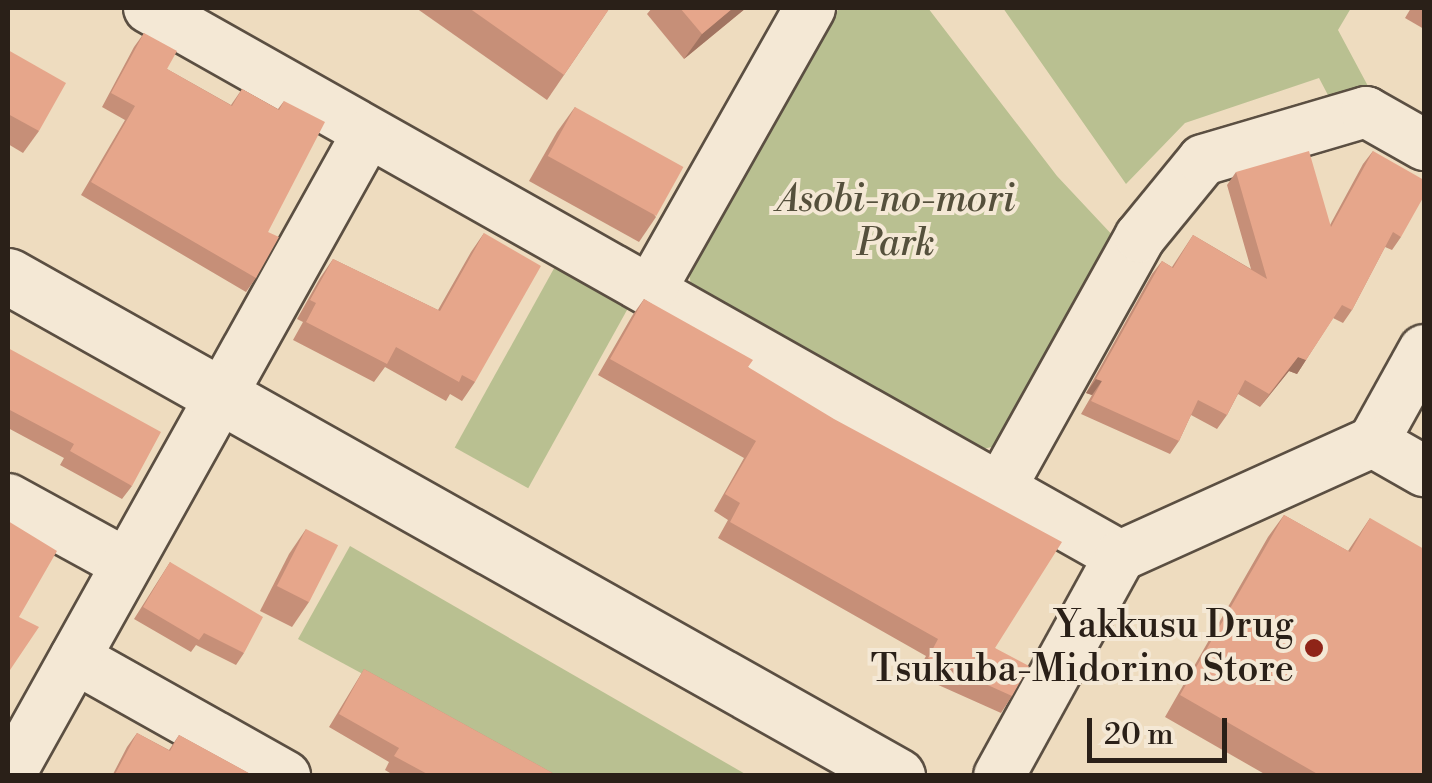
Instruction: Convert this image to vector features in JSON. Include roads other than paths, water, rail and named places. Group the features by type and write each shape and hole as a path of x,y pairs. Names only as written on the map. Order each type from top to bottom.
{"street":[{"path":"148,8 366,136 652,289 1002,484 1120,556"},
{"path":"652,289 810,8"},
{"path":"1002,484 1140,237 1203,160 1366,112 1424,145"},
{"path":"8,776 366,136"},
{"path":"8,276 897,776"},
{"path":"998,776 1120,556 1373,442 1424,350"},
{"path":"1373,442 1424,471"},
{"path":"8,499 126,563"},
{"path":"75,658 285,776"}],"place":[{"name":"Yakkusu Drug Tsukuba-Midorino Store","path":"1314,648"}],"park label":[{"name":"Asobi-no-mori Park","path":"896,222"}]}
